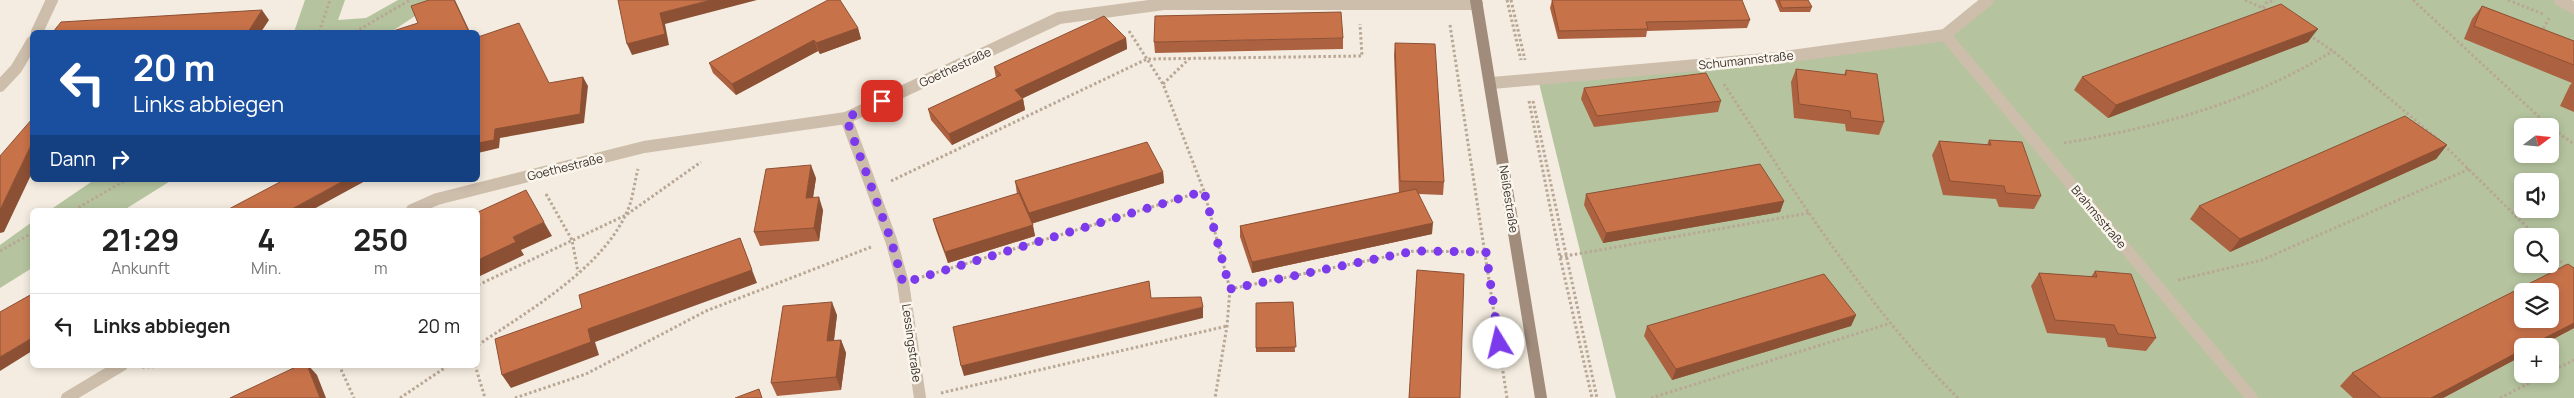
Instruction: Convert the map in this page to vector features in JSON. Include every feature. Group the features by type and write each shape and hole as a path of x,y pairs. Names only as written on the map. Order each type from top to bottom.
{"street":[{"path":"38,30 52,0"},
{"path":"1945,35 1988,0"},
{"path":"2560,0 2574,8"},
{"name":"Goethestraße","path":"417,208 437,199 644,147 744,131 846,118 1059,18 1164,4 1477,2"},
{"name":"Neißestraße","path":"1477,2 1492,83 1540,398"},
{"name":"Schumannstraße","path":"1492,83 1777,58 1945,35"},
{"name":"Brahmsstraße","path":"1945,35 2252,398"},
{"path":"0,86 16,69 30,45"},
{"name":"Lessingstraße","path":"846,118 891,240 903,283 925,397"},
{"path":"67,398 117,368"}],"path":[{"path":"320,30 330,0"},
{"path":"358,30 410,0"},
{"path":"1507,0 1527,80 1597,398"},
{"path":"1511,0 1560,257 1592,398"},
{"path":"2245,0 2272,12"},
{"path":"2263,8 2266,3 2275,0"},
{"path":"2413,0 2541,118"},
{"path":"2508,0 2550,16 2539,38"},
{"path":"873,189 1147,58 1362,56 1359,3"},
{"path":"1447,3 1508,398"},
{"path":"1116,10 1164,84 1204,191 1230,289 1227,326 1215,398"},
{"path":"2303,31 2333,51 2425,127 2528,228"},
{"path":"2040,147 2100,138 2196,114 2277,83 2333,51"},
{"path":"1164,84 1190,58"},
{"path":"1710,64 1809,213 1891,323 1942,383 1958,398"},
{"path":"2559,133 2574,144"},
{"path":"480,344 528,311 597,257 626,215 644,147"},
{"path":"480,284 626,215 705,159"},
{"path":"2156,285 2262,260 2469,169"},
{"path":"535,174 572,240 578,272"},
{"path":"77,208 123,182"},
{"path":"903,283 1204,191"},
{"path":"1560,257 1809,213"},
{"path":"0,251 30,234"},
{"path":"515,398 586,374 706,311 891,240"},
{"path":"1230,289 1414,251 1486,252"},
{"path":"2559,259 2574,274"},
{"path":"1651,398 1891,323"},
{"path":"925,397 1227,326"},
{"path":"2559,368 2574,360"},
{"path":"340,368 354,398"},
{"path":"400,398 445,368"},
{"path":"476,368 485,398"},
{"path":"2500,398 2529,383"}],"green space":[{"path":"305,0 345,0 338,20 366,18 398,0 439,0 394,30 295,30"},
{"path":"1989,0 2559,0 2574,9 2574,398 1616,398 1538,79 1945,35"},
{"path":"91,182 169,182 127,208 53,208"},
{"path":"30,223 30,269 0,288 0,245"}],"building":[{"path":"429,0 454,0 468,30 396,30 418,23 411,6"},
{"path":"618,0 711,0 660,13 665,34 627,44"},
{"path":"828,0 840,0 858,28 816,43 814,40 732,84 709,63"},
{"path":"1552,0 1742,0 1750,20 1646,22 1648,29 1559,31"},
{"path":"1779,0 1808,0 1812,7 1782,8"},
{"path":"2281,4 2318,29 2116,105 2082,77"},
{"path":"2482,6 2574,41 2574,65 2474,26"},
{"path":"262,10 249,30 55,30 61,22"},
{"path":"1341,12 1343,38 1154,42 1155,16"},
{"path":"1104,16 1126,38 1015,90 1023,99 949,134 928,109 1001,75 994,67"},
{"path":"519,23 549,83 583,77 580,114 495,129 494,140 480,143 480,36"},
{"path":"1395,43 1435,44 1444,182 1400,181"},
{"path":"1796,69 1846,75 1846,70 1877,74 1884,122 1851,118 1850,111 1799,104"},
{"path":"1706,73 1721,101 1597,116 1584,88"},
{"path":"2405,116 2447,145 2240,239 2199,206"},
{"path":"30,121 30,147 0,210 0,156"},
{"path":"1989,140 2022,142 2041,196 2006,193 2004,186 1950,181 1939,141 1991,145"},
{"path":"1147,142 1163,172 1029,213 1015,181"},
{"path":"1760,164 1784,201 1606,233 1586,194"},
{"path":"811,165 806,198 819,197 814,228 754,232 766,169"},
{"path":"280,182 341,182 294,208 231,208"},
{"path":"1416,189 1433,223 1252,262 1240,226"},
{"path":"526,190 544,222 513,237 516,242 480,259 480,211"},
{"path":"1019,193 1033,225 945,252 933,219"},
{"path":"740,238 752,270 588,329 591,342 502,375 495,339 582,308 579,295"},
{"path":"2568,264 2574,268 2574,323 2545,338 2514,338 2514,354 2431,398 2381,398 2352,373 2514,291 2514,328 2559,328 2559,283 2530,283 2550,273 2559,273 2559,269"},
{"path":"1417,270 1464,274 1460,398 1409,398"},
{"path":"2095,271 2131,274 2156,338 2118,334 2114,325 2055,320 2039,273 2097,277"},
{"path":"1824,274 1856,315 1676,369 1647,326"},
{"path":"1149,281 1151,298 1201,297 1203,307 961,366 953,327"},
{"path":"30,295 30,339 0,357 0,312"},
{"path":"832,302 827,341 841,340 836,377 771,383 783,306"},
{"path":"1293,302 1296,347 1256,348 1256,303"},
{"path":"294,368 308,368 320,398 230,398"},
{"path":"759,389 762,398 735,398"}],"route":[{"path":"882,101 846,118 891,240 903,283 1204,191 1230,289 1414,251 1486,252 1499,343"}]}
